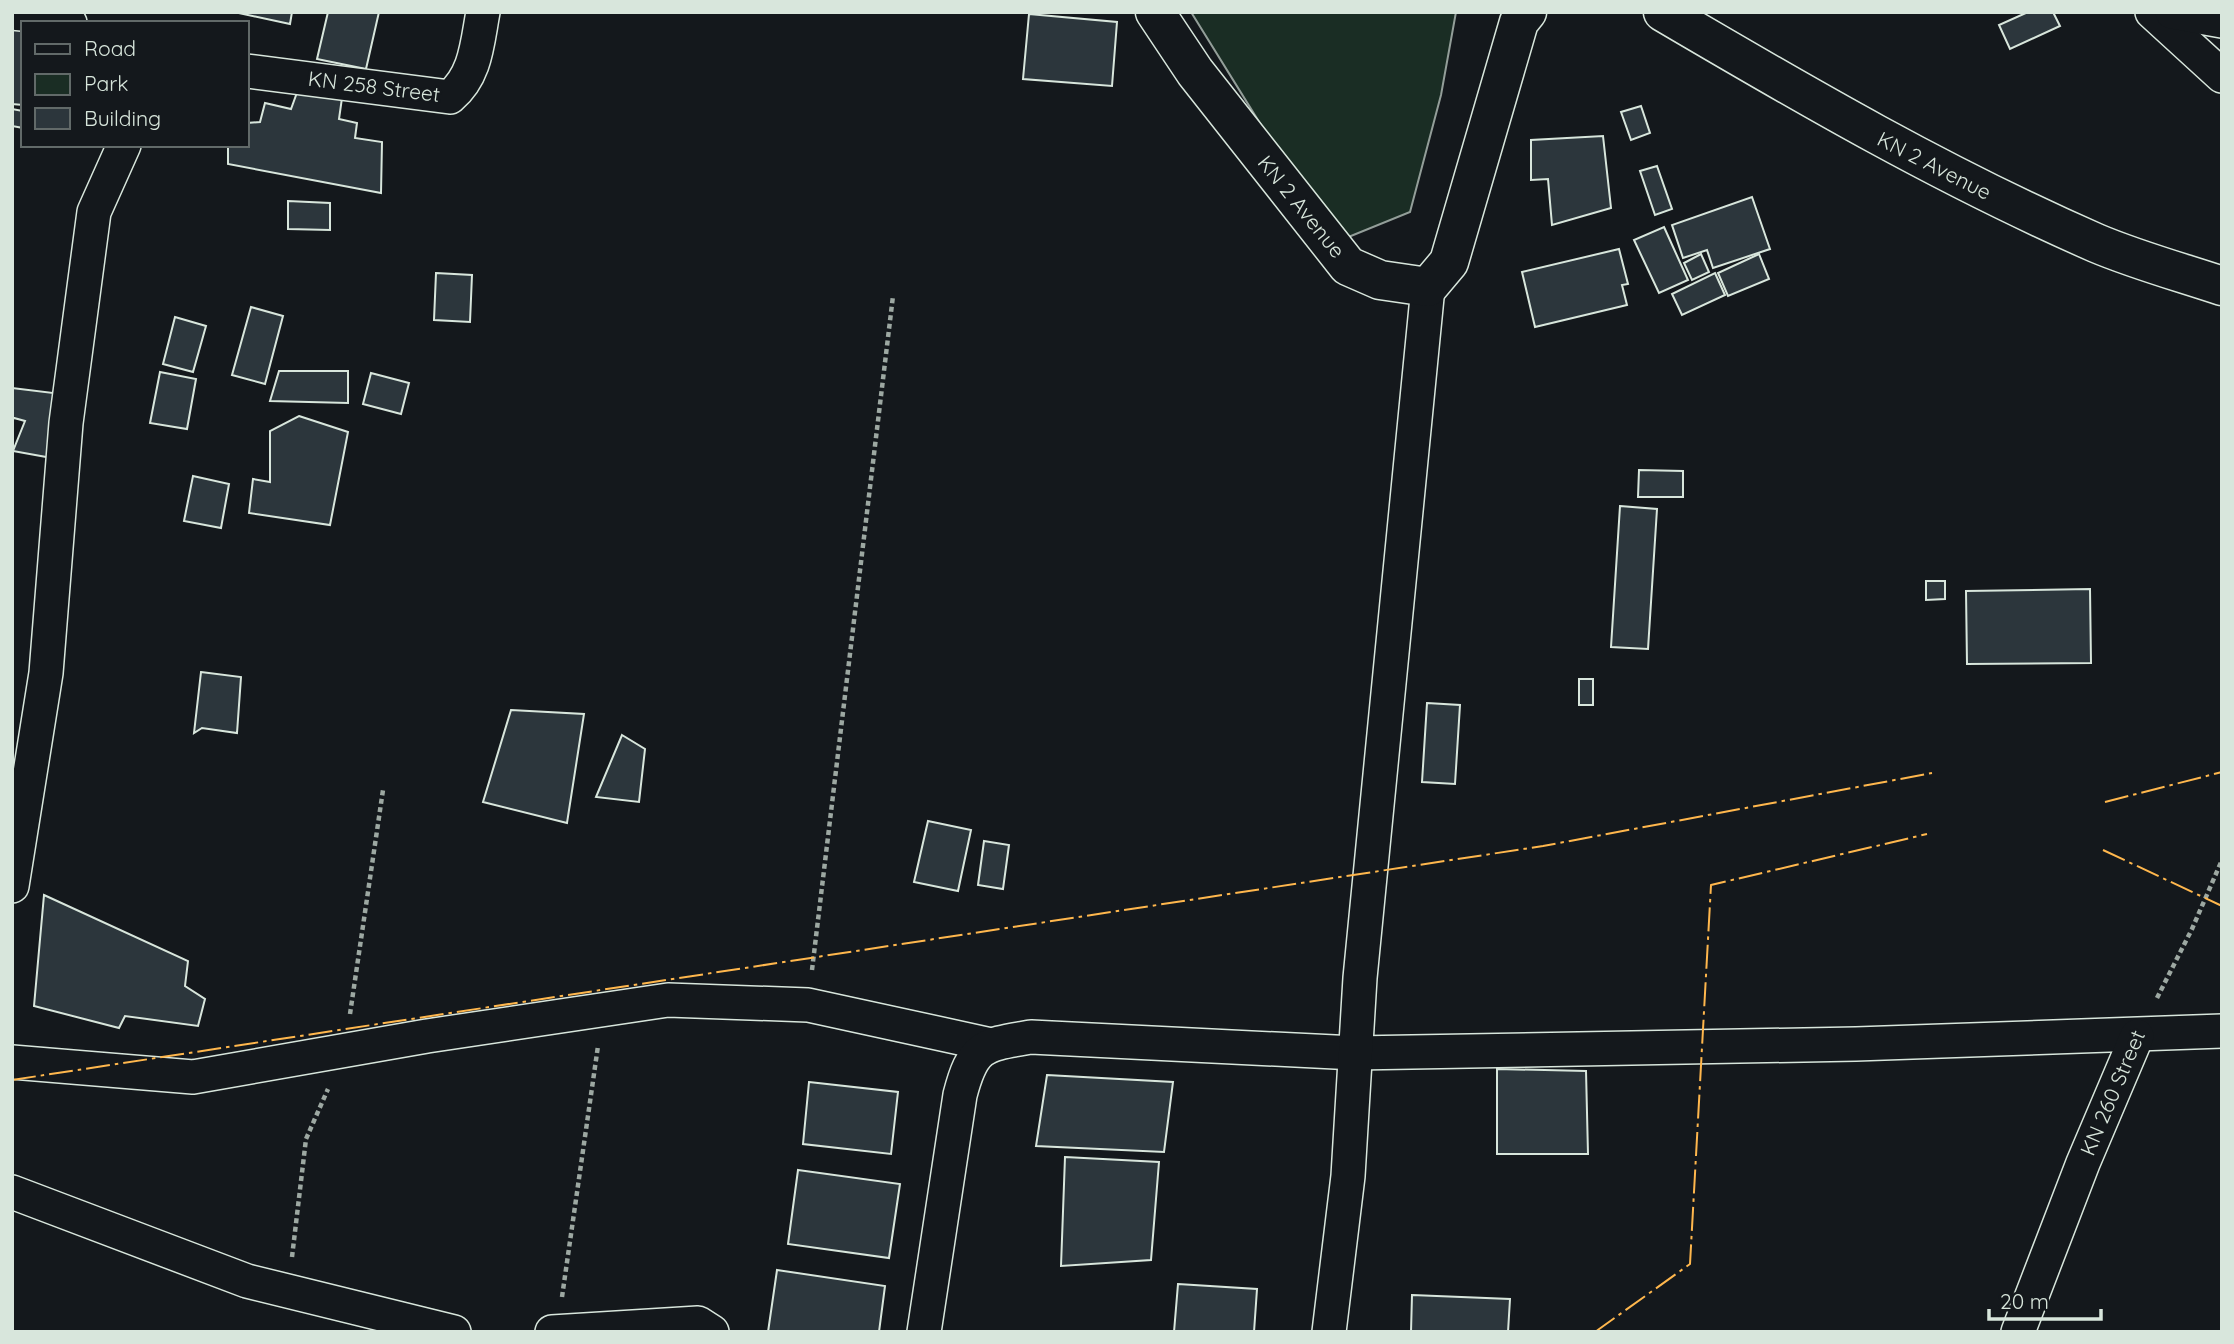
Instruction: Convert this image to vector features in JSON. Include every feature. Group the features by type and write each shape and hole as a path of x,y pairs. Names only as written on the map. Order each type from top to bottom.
{"main road":[{"name":"KN 2 Avenue","path":"1155,12 1195,72 1316,229 1348,266 1380,280 1428,287"},
{"path":"1428,287 1449,262 1519,22 1527,12"},
{"name":"KN 2 Avenue","path":"1663,12 1851,122 1954,178 2098,244 2222,286"}],"street":[{"name":"KN 258 Street","path":"248,71 450,97 464,85 472,69 483,12"},
{"path":"2152,12 2222,76"},
{"path":"2172,12 2222,21"},
{"path":"12,13 62,21"},
{"path":"12,886 46,673 66,423 94,212 123,147"},
{"path":"1329,1332 1348,1176 1356,1054 1428,287"},
{"path":"12,1062 192,1077 427,1036 668,1000 808,1005 987,1044 1031,1037 1356,1054 2137,1036 2222,1031"},
{"name":"KN 260 Street","path":"2018,1332 2137,1036"},
{"path":"921,1323 960,1095 967,1067 987,1044"},
{"path":"12,1192 247,1281 454,1332"},
{"path":"552,1332 698,1323 712,1332"}],"path":[{"path":"808,1005 893,296"},
{"name":"KN 260 Street","path":"2137,1036 2192,929 2222,860"},
{"path":"558,1331 572,1218 604,1010"}],"green space":[{"path":"1191,12 1456,12 1441,95 1410,212 1346,238 1274,146"}],"building":[{"path":"234,12 292,12 290,24"},
{"path":"328,12 379,12 366,69 317,59"},
{"path":"2028,12 2053,12 2060,26 2010,49 1999,25"},
{"path":"1029,14 1117,22 1112,86 1023,79"},
{"path":"12,21 21,23 21,105 12,104"},
{"path":"299,87 343,91 339,119 357,123 355,138 382,142 381,193 228,164 228,147 248,147 248,123 260,122 265,103 291,109"},
{"path":"1641,106 1650,133 1631,140 1621,112"},
{"path":"12,109 21,111 21,128 12,126"},
{"path":"1603,136 1611,208 1552,225 1548,179 1531,180 1531,140"},
{"path":"1657,166 1672,209 1655,215 1640,171"},
{"path":"1752,197 1770,249 1713,268 1707,250 1683,258 1672,225"},
{"path":"288,201 330,203 330,230 288,229"},
{"path":"1664,227 1688,280 1659,293 1634,240"},
{"path":"1619,249 1628,284 1622,285 1627,305 1535,327 1522,272"},
{"path":"1701,254 1709,272 1692,280 1684,263"},
{"path":"1759,254 1769,279 1728,296 1718,273"},
{"path":"436,273 472,275 470,322 434,320"},
{"path":"1715,273 1725,295 1682,315 1672,294"},
{"path":"251,307 283,316 265,384 232,375"},
{"path":"175,317 206,326 193,372 163,364"},
{"path":"279,371 348,371 348,403 270,401"},
{"path":"160,372 196,379 187,429 150,423"},
{"path":"371,373 409,383 401,414 363,404"},
{"path":"12,388 70,395 63,460 13,451 25,421 14,418 12,421"},
{"path":"299,416 348,432 330,525 249,513 253,479 270,482 270,431"},
{"path":"1639,470 1683,471 1683,497 1638,497"},
{"path":"193,476 229,484 221,528 184,521"},
{"path":"1620,506 1657,509 1648,649 1611,647"},
{"path":"1926,581 1945,581 1945,599 1926,600"},
{"path":"2090,589 2091,663 1967,664 1966,591"},
{"path":"201,672 241,677 237,733 202,728 194,733"},
{"path":"1579,679 1593,679 1593,705 1579,705"},
{"path":"1427,703 1460,705 1455,784 1422,782"},
{"path":"511,710 584,714 567,823 483,802"},
{"path":"622,735 645,749 639,802 596,797"},
{"path":"928,821 971,830 958,891 914,882"},
{"path":"984,841 1009,845 1003,889 978,885"},
{"path":"44,895 188,961 185,986 205,999 198,1026 125,1016 119,1028 34,1006"},
{"path":"1497,1069 1586,1071 1588,1154 1497,1154"},
{"path":"1047,1075 1173,1082 1164,1152 1036,1146"},
{"path":"809,1082 898,1092 891,1154 803,1144"},
{"path":"1065,1157 1159,1162 1151,1260 1061,1266"},
{"path":"798,1170 900,1184 889,1258 788,1244"},
{"path":"777,1270 885,1286 879,1332 768,1332"},
{"path":"1178,1284 1257,1289 1254,1332 1174,1332"},
{"path":"1412,1295 1510,1299 1508,1332 1411,1332"}],"power":[{"path":"2105,802 2222,772"},
{"path":"12,1080 1543,846 1932,773"},
{"path":"1595,1332 1690,1264 1711,885 1927,834"},
{"path":"2103,850 2222,906"}]}
